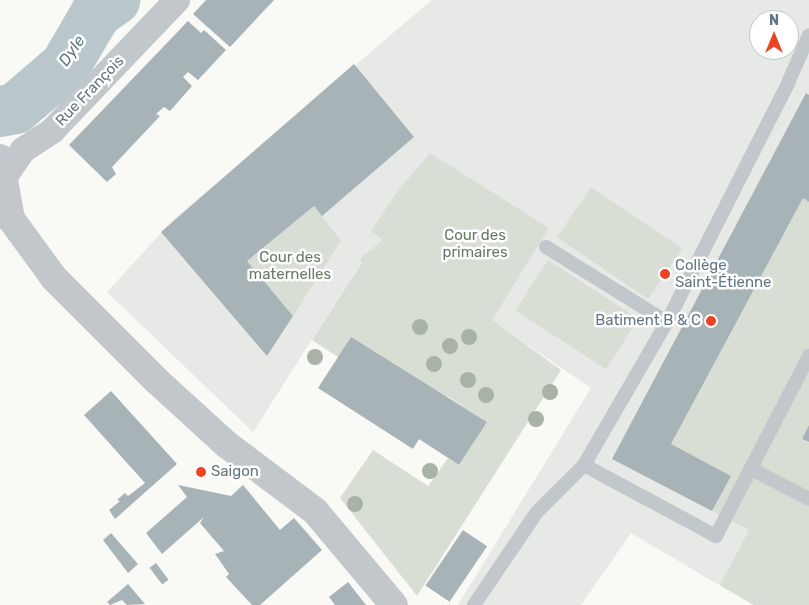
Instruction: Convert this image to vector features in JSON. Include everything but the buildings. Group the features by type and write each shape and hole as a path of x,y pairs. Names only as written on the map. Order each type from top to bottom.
{"street":[{"name":"Rue François","path":"2,175 23,150 52,131 177,0"},
{"path":"2,175 11,219 54,278 157,382 226,444 315,511 394,605"}],"lane":[{"path":"474,605 537,512 584,465 667,322 788,83 809,35"},
{"path":"546,247 667,322"},
{"path":"584,465 716,536 809,356"},
{"path":"751,469 809,499"}],"shaded area":[{"name":"Collège Saint-Étienne","path":"432,0 809,0 809,605 753,605 631,533 581,605 458,605 591,388 492,321 360,259 362,261 253,432 107,292 174,219"}],"green space":[{"name":"Cour des primaires","path":"430,153 549,228 492,320 561,370 417,596 340,498 373,450 428,486 448,458 459,465 487,422 447,396 445,398 338,357 312,340 362,262 359,259 383,240 371,231 396,193"},
{"path":"591,187 682,249 648,299 557,238"},
{"path":"803,198 809,202 809,424 802,439 809,443 809,605 754,605 720,585 749,530 712,511 731,476 671,444"},
{"name":"Cour des maternelles","path":"314,206 341,241 293,316 247,261"},
{"path":"548,260 639,319 606,369 515,310"}],"waterway":[{"name":"Dyle","path":"0,111 15,108 65,65 96,12 114,0"}],"place":[{"name":"Collège Saint-Étienne","path":"665,274"},
{"name":"Batiment B & C","path":"711,321"},
{"name":"Saigon","path":"201,472"}]}
